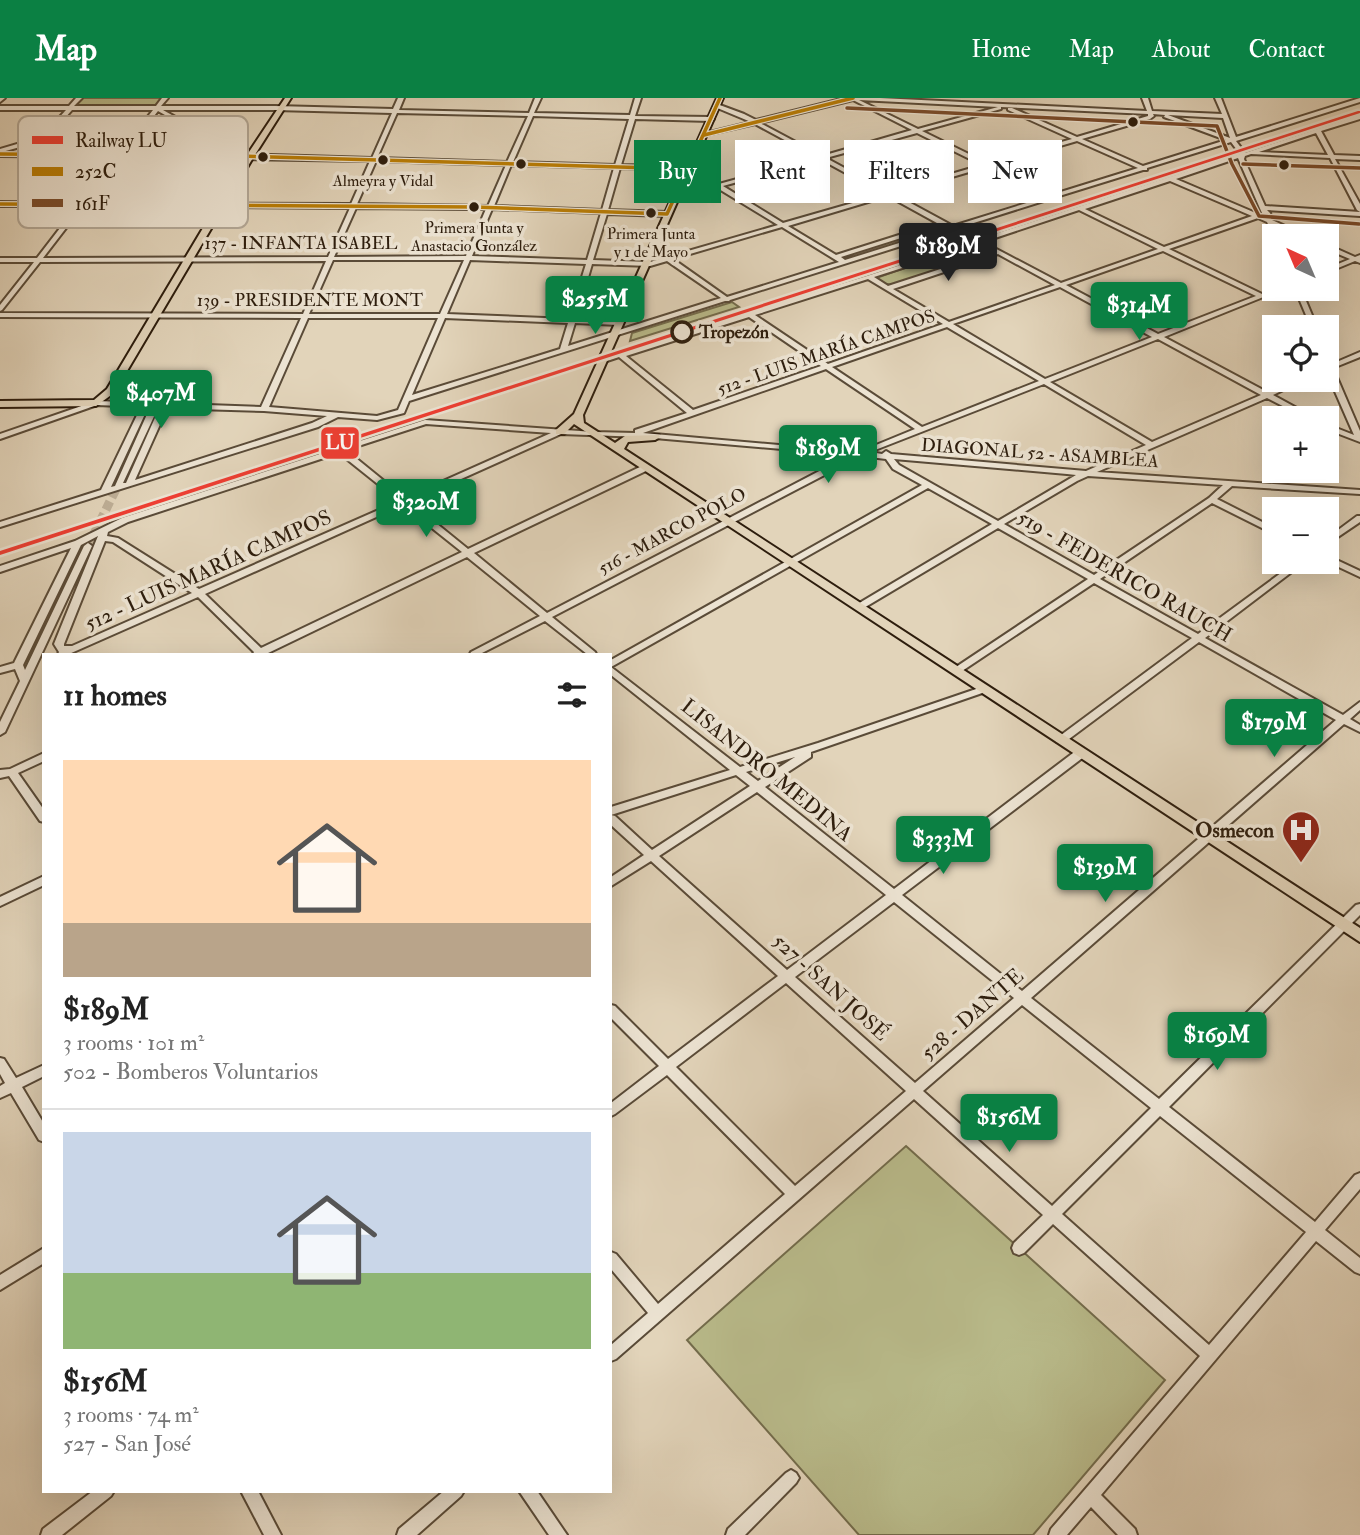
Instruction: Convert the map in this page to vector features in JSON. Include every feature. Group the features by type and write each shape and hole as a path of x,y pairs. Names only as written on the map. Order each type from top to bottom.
{"main road":[{"path":"278,108 281,98"},
{"path":"248,151 288,98"},
{"path":"702,140 720,98"},
{"path":"560,432 578,415 672,203"},
{"path":"0,404 99,400 203,228"},
{"path":"578,415 579,424 619,451 1360,936"},
{"path":"619,451 620,444 625,439 655,437"}],"street":[{"path":"63,116 79,98"},
{"path":"151,116 165,98"},
{"path":"264,409 401,98"},
{"path":"0,437 72,414 99,400 386,417 401,411 538,98"},
{"path":"563,351 638,98"},
{"path":"704,135 758,124 851,98 974,101 1007,106 1224,116"},
{"path":"851,98 968,156"},
{"path":"830,155 1032,98 1037,107"},
{"path":"1145,98 1153,113 1233,141 1241,151 1241,159 1271,223"},
{"path":"1218,98 1233,141"},
{"path":"1062,195 1360,100"},
{"path":"717,106 729,108 788,140"},
{"path":"1007,106 1144,169"},
{"path":"0,108 278,108 710,119"},
{"path":"157,108 171,116"},
{"name":"137 - INFANTA ISABEL","path":"1062,144 1151,117 1153,113"},
{"path":"601,361 1081,209 1171,179 1241,151 1360,117"},
{"path":"1266,210 1360,212 1318,131"},
{"path":"0,153 18,147"},
{"path":"1241,151 1360,158"},
{"path":"0,153 18,154"},
{"path":"248,157 634,167"},
{"path":"1171,179 1271,223"},
{"path":"721,188 844,262"},
{"name":"137 - INFANTA ISABEL","path":"0,260 469,258 645,265 863,203"},
{"path":"905,203 952,228"},
{"path":"407,399 1036,203"},
{"path":"0,204 18,204"},
{"path":"248,205 491,207 667,214"},
{"path":"1081,209 1261,296"},
{"name":"512 - LUIS MARÍA CAMPOS","path":"631,435 1164,250 1256,217 1266,210"},
{"path":"835,257 942,223"},
{"path":"0,309 63,228"},
{"path":"979,242 1288,406"},
{"path":"1339,251 1359,259"},
{"path":"888,288 999,252"},
{"path":"1339,266 1359,259"},
{"path":"670,260 727,300"},
{"path":"869,277 1150,445"},
{"name":"516 - MARCO POLO","path":"476,653 857,455 1261,296"},
{"name":"139 - PRESIDENTE MONT","path":"0,315 444,316 619,323"},
{"path":"751,315 920,429"},
{"path":"1339,363 1360,354"},
{"path":"622,356 693,414"},
{"path":"859,607 1087,473 1273,392"},
{"path":"1339,392 1360,440"},
{"path":"118,485 155,404"},
{"path":"130,484 162,411 155,404"},
{"path":"104,493 142,413 155,404"},
{"path":"0,525 315,425 336,415"},
{"name":"DIAGONAL 52 - ASAMBLEA","path":"341,450 425,422 631,435 1087,473 1360,492"},
{"path":"1339,431 1360,440"},
{"name":"512 - LUIS MARÍA CAMPOS","path":"64,653 560,432"},
{"name":"519 - FEDERICO RAUCH","path":"880,445 896,467 1360,729"},
{"path":"0,569 83,544 104,534 341,450 591,653"},
{"path":"262,653 645,468"},
{"path":"956,671 1212,500 1230,484"},
{"path":"612,663 928,485"},
{"path":"1212,500 1262,525"},
{"path":"1339,533 1360,517"},
{"path":"104,534 199,593 259,653"},
{"path":"73,649 61,649 59,644 104,534"},
{"path":"0,732 61,604 83,544"},
{"path":"0,670 18,665 83,544"},
{"path":"1339,564 1360,574"},
{"path":"1061,740 1285,574"},
{"path":"32,666 42,663"},
{"path":"18,665 24,680"},
{"name":"LISANDRO MEDINA","path":"612,671 1360,1267"},
{"path":"612,811 822,745 985,689"},
{"name":"528 - DANTE","path":"612,1353 1360,705"},
{"path":"612,881 822,745"},
{"path":"612,1109 1081,753"},
{"path":"42,758 6,773 42,816"},
{"name":"527 - SAN JOSÉ","path":"612,820 1210,1356"},
{"path":"0,902 42,881"},
{"path":"1019,1248 1360,908"},
{"path":"612,1011 795,1195"},
{"path":"0,1063 42,1133"},
{"path":"0,1092 42,1071"},
{"path":"1057,1535 1360,1180"},
{"path":"0,1283 42,1256"},
{"path":"612,1260 657,1313"},
{"path":"734,1535 791,1478"},
{"path":"49,1535 103,1493"},
{"path":"250,1493 273,1535"},
{"path":"405,1535 454,1493"},
{"path":"528,1493 559,1535"},
{"path":"1091,1496 1129,1535"}],"green space":[{"path":"79,98 165,98 157,108 70,109"},
{"path":"974,244 992,252 893,285 876,278"},
{"path":"732,302 739,307 630,341 632,333"},
{"path":"906,1146 1165,1380 1033,1535 859,1535 687,1340"}],"tunnel":[{"path":"115,490 118,485"},
{"path":"88,546 116,489"}],"rail line":[{"name":"LU","path":"0,553 1360,112"}],"transit line":[{"name":"252C","path":"248,206 474,207 667,214 720,98"},
{"name":"252C","path":"704,135 853,98"},
{"name":"161F","path":"847,108 1217,126 1232,164 1259,216 1359,224"},
{"name":"252C","path":"0,154 18,154"},
{"name":"252C","path":"248,156 634,167"},
{"name":"161F","path":"1243,164 1360,168"},
{"name":"252C","path":"0,204 18,204"}],"place":[{"name":"Almeyra y Vidal","path":"383,160"},
{"name":"Primera Junta y Anastacio González","path":"474,207"},
{"name":"Primera Junta y 1 de Mayo","path":"651,213"},
{"name":"Tropezón","path":"682,332"},
{"name":"Osmecon","path":"1301,864"}]}
